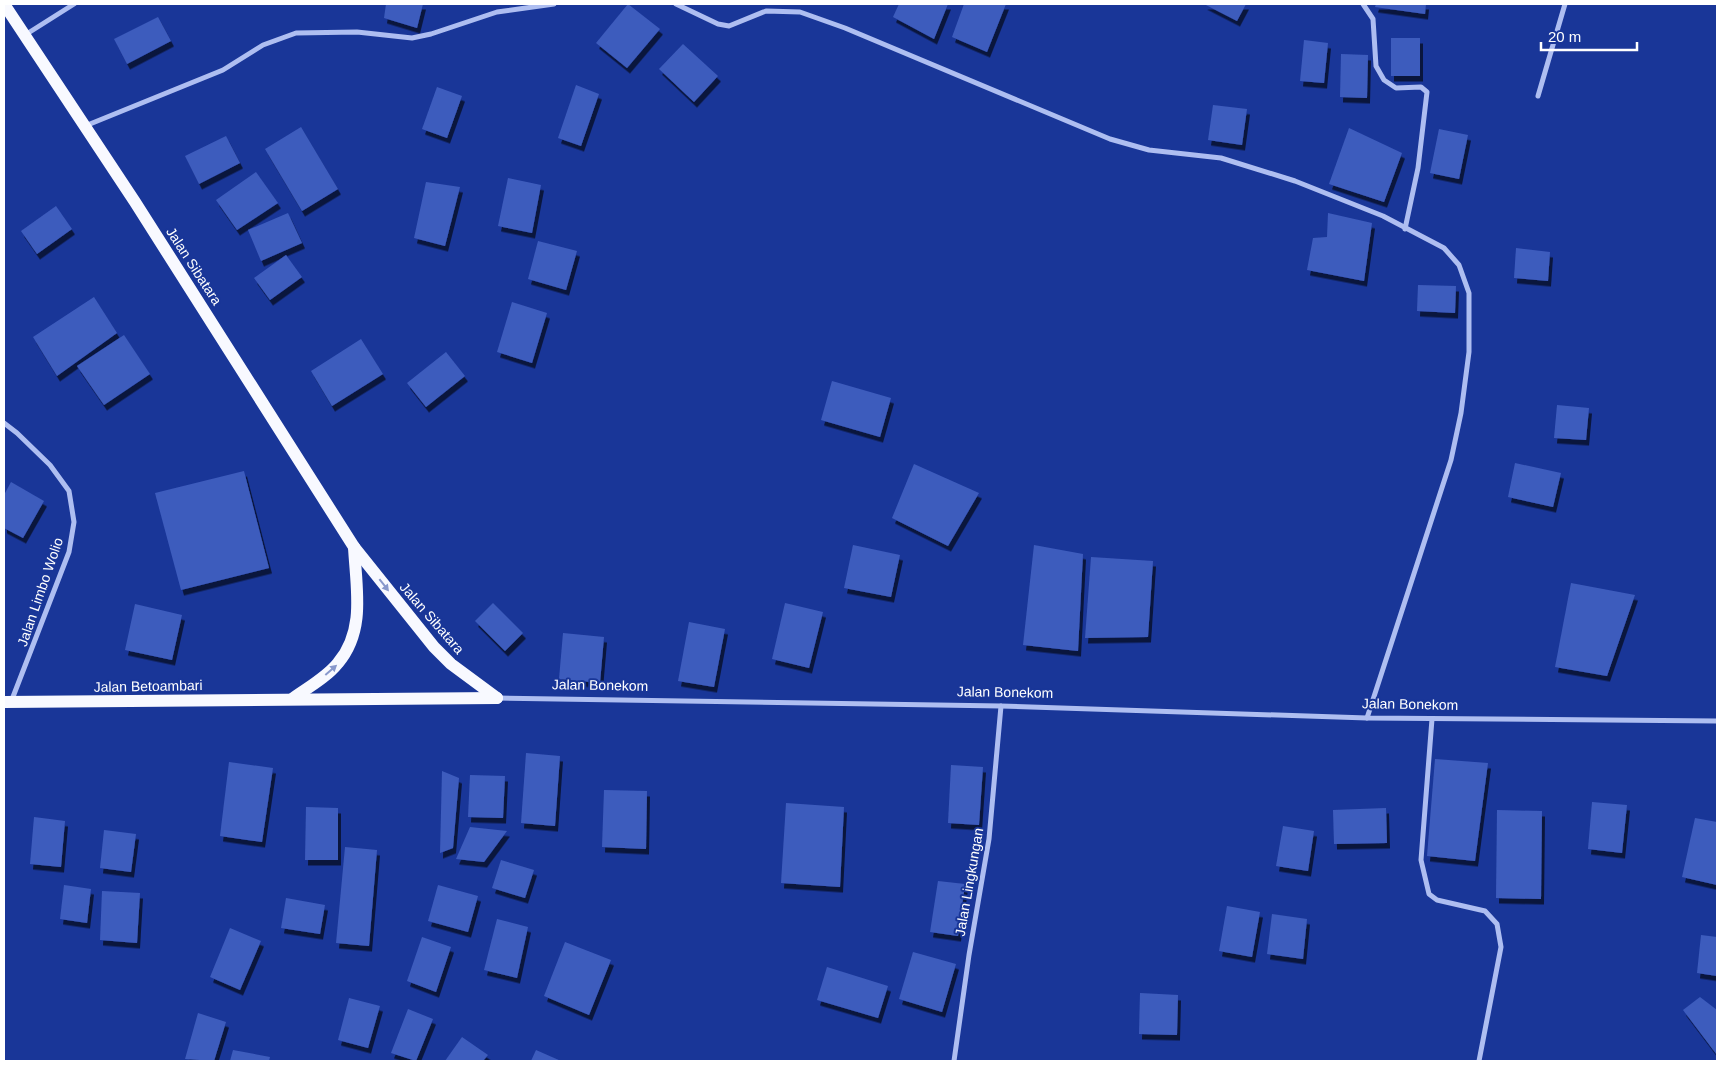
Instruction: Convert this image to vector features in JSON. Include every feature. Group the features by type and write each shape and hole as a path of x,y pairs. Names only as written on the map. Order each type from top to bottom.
{"main road":[{"name":"Jalan Sibatara","path":"4,4 354,547 434,647 451,664 497,698"},
{"name":"Jalan Sibatara","path":"292,699 338,664 353,641 358,612 354,547"},
{"name":"Jalan Bonekom","path":"292,699 497,698"},
{"name":"Jalan Betoambari","path":"8,702 292,699"}],"street":[{"path":"24,36 74,4"},
{"path":"85,127 223,70 263,45 296,33 322,31 357,32 412,38 431,34 497,12 554,4"},
{"path":"676,4 718,24 729,26 766,11 800,12 845,28 1110,139 1149,150 1221,158 1295,181 1383,216 1444,248 1459,265 1469,293 1469,352 1451,460 1367,718"},
{"path":"1363,4 1373,19 1376,66 1384,80 1396,88 1421,87 1427,92 1418,168 1405,229"},
{"path":"1538,96 1565,4"},
{"name":"Jalan Limbo Wolio","path":"4,424 18,433 50,466 69,490 74,522 69,552 8,702"},
{"name":"Jalan Bonekom","path":"497,698 1001,706 1367,718 1717,721"},
{"name":"Jalan Lingkungan","path":"954,1061 969,955 990,839 1001,706"},
{"path":"1432,719 1421,860 1429,894 1437,900 1474,906 1485,911 1497,924 1501,947 1478,1061"}],"building":[{"path":"386,4 423,4 417,28 384,18"},
{"path":"628,4 660,29 627,68 596,43"},
{"path":"899,4 948,4 934,39 893,17"},
{"path":"964,4 1006,4 987,52 952,37"},
{"path":"1204,4 1246,4 1237,21"},
{"path":"1376,4 1426,4 1425,14 1375,7"},
{"path":"158,17 171,41 127,64 114,39"},
{"path":"1391,38 1420,38 1420,76 1391,76"},
{"path":"1304,40 1328,43 1324,83 1300,81"},
{"path":"683,44 718,76 694,102 659,69"},
{"path":"1341,54 1368,55 1367,98 1340,97"},
{"path":"576,85 599,94 581,146 558,138"},
{"path":"437,87 462,96 447,138 422,129"},
{"path":"1213,105 1247,109 1242,145 1208,140"},
{"path":"301,127 338,189 302,211 265,149"},
{"path":"1349,128 1402,153 1384,202 1329,184"},
{"path":"1439,129 1468,135 1459,179 1430,173"},
{"path":"226,136 240,163 199,184 185,156"},
{"path":"256,172 278,203 237,230 216,200"},
{"path":"508,178 541,185 532,233 498,226"},
{"path":"426,182 460,187 445,246 414,238"},
{"path":"56,206 72,229 37,254 21,231"},
{"path":"288,213 302,243 261,261 248,230"},
{"path":"1328,213 1372,223 1364,281 1307,270 1313,238 1327,237"},
{"path":"538,241 577,251 566,290 528,279"},
{"path":"1516,248 1550,252 1548,281 1514,278"},
{"path":"286,255 302,277 270,300 254,278"},
{"path":"1418,285 1456,286 1455,313 1417,311"},
{"path":"94,297 117,333 57,376 33,337"},
{"path":"512,302 547,313 532,363 497,352"},
{"path":"124,335 150,374 104,405 77,366"},
{"path":"361,339 383,374 332,406 311,371"},
{"path":"446,352 465,376 426,407 407,383"},
{"path":"832,381 891,398 880,437 821,420"},
{"path":"1557,405 1589,408 1586,440 1554,438"},
{"path":"1515,463 1561,473 1553,507 1508,497"},
{"path":"914,464 979,493 948,546 892,518"},
{"path":"244,471 269,568 181,590 155,493"},
{"path":"11,482 44,501 23,538 4,528 4,495"},
{"path":"853,545 900,555 891,597 844,588"},
{"path":"1034,545 1083,554 1078,651 1023,645"},
{"path":"1091,557 1153,561 1148,637 1085,638"},
{"path":"1571,583 1635,595 1607,676 1555,667"},
{"path":"493,603 523,633 505,651 475,621"},
{"path":"785,603 823,612 809,668 772,659"},
{"path":"135,604 182,615 172,660 125,650"},
{"path":"689,622 725,629 714,687 678,681"},
{"path":"563,633 604,637 600,683 559,679"},
{"path":"526,753 560,756 555,826 521,823"},
{"path":"1435,759 1488,763 1475,861 1427,856"},
{"path":"229,762 273,768 262,842 220,836"},
{"path":"951,765 983,767 979,825 948,823"},
{"path":"442,771 459,778 453,848 440,853"},
{"path":"470,775 505,776 503,818 468,817"},
{"path":"604,790 647,791 646,849 602,847"},
{"path":"1592,802 1627,805 1622,853 1588,849"},
{"path":"786,803 844,807 840,887 781,883"},
{"path":"306,807 338,808 338,860 305,860"},
{"path":"1386,808 1387,843 1334,844 1333,810"},
{"path":"1497,810 1542,811 1541,899 1496,898"},
{"path":"34,817 65,821 61,867 30,864"},
{"path":"1695,818 1717,822 1717,885 1682,877"},
{"path":"1283,826 1314,831 1308,871 1276,866"},
{"path":"470,827 507,831 484,862 456,859"},
{"path":"104,830 136,834 131,872 100,868"},
{"path":"345,847 377,850 369,946 336,943"},
{"path":"501,860 534,870 525,898 492,888"},
{"path":"938,881 965,884 958,936 930,932"},
{"path":"64,885 91,889 87,923 60,919"},
{"path":"438,885 478,896 468,932 428,921"},
{"path":"102,891 140,893 137,943 100,940"},
{"path":"286,898 325,905 320,934 281,928"},
{"path":"1227,906 1260,912 1252,957 1219,951"},
{"path":"1272,914 1307,919 1303,959 1267,954"},
{"path":"497,919 528,927 517,978 484,970"},
{"path":"230,928 261,941 240,990 210,977"},
{"path":"1701,935 1717,937 1717,976 1697,973"},
{"path":"422,937 451,947 436,992 407,981"},
{"path":"565,942 611,960 589,1015 544,996"},
{"path":"913,952 956,964 942,1012 899,999"},
{"path":"827,967 888,986 878,1018 817,1000"},
{"path":"1140,993 1178,995 1177,1035 1139,1034"},
{"path":"1700,997 1717,1010 1717,1055 1683,1010"},
{"path":"349,998 380,1006 368,1048 338,1040"},
{"path":"408,1009 433,1019 416,1061 391,1053"},
{"path":"198,1013 226,1022 214,1061 185,1059"},
{"path":"462,1037 488,1055 483,1061 445,1061"},
{"path":"233,1050 270,1057 269,1061 230,1061"},
{"path":"536,1050 561,1061 531,1061"}]}
